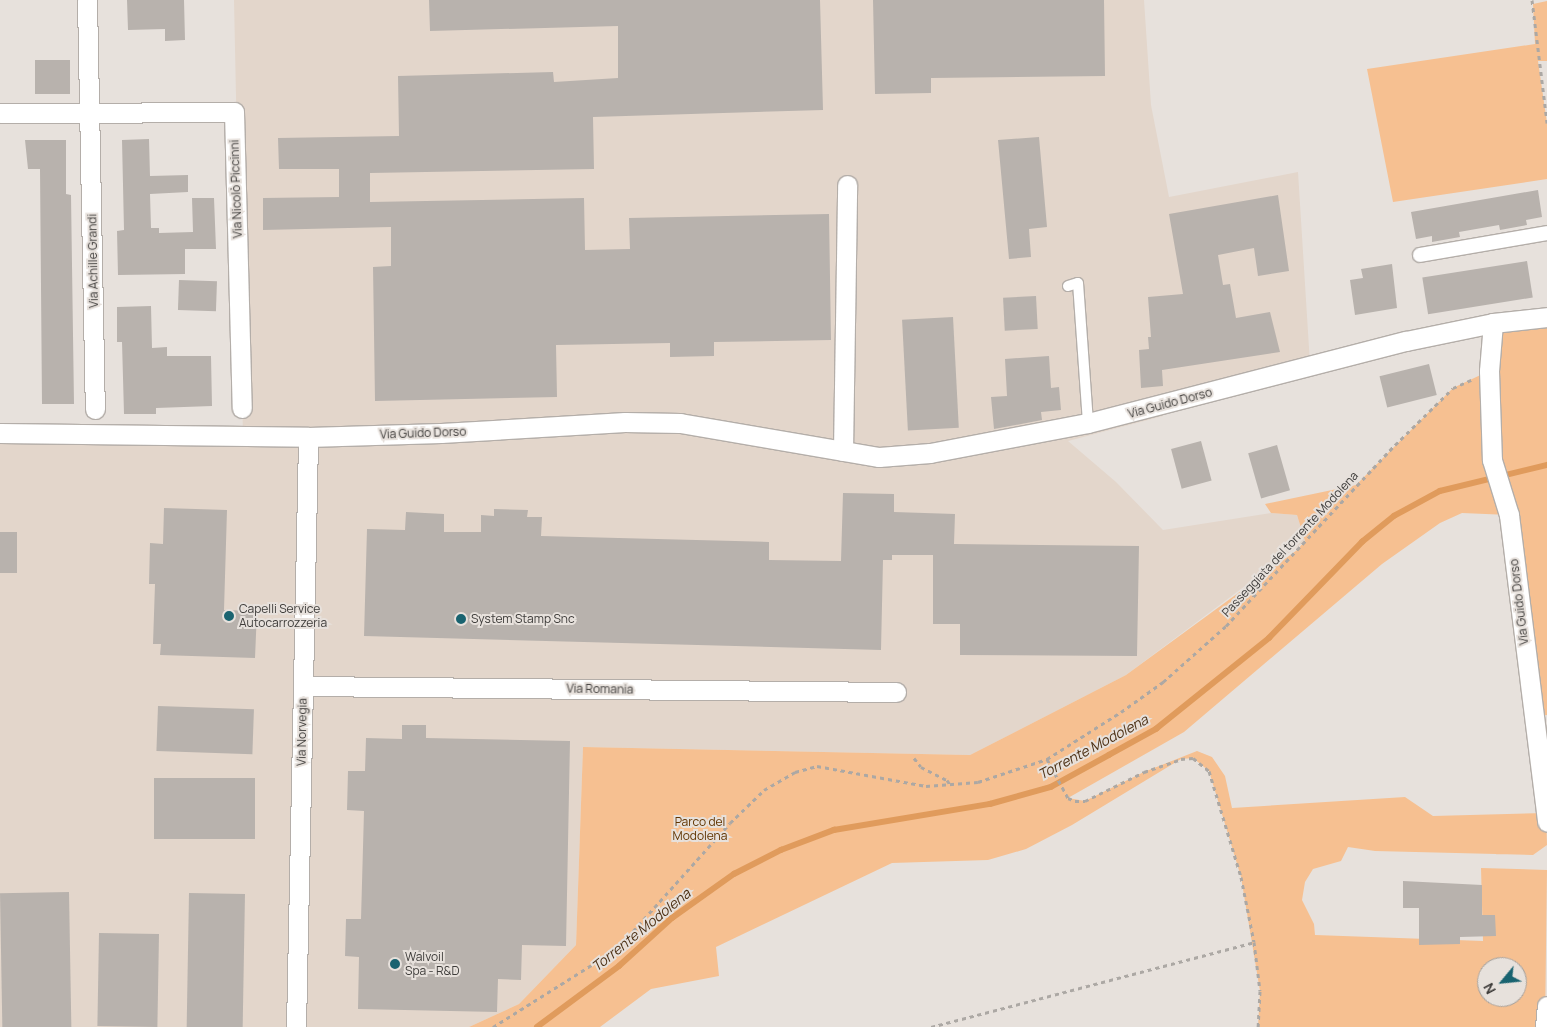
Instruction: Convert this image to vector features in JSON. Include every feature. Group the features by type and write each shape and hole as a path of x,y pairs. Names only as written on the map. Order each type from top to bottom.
{"street":[{"path":"88,0 91,112"},
{"name":"Via Achille Grandi","path":"91,112 94,409"},
{"name":"Via Nicolò Piccinni","path":"0,113 234,112 242,408"},
{"path":"843,451 847,185"},
{"path":"1420,255 1547,233"},
{"name":"Via Guido Dorso","path":"0,433 308,437 634,422 680,423 879,457 930,453 1088,423 1347,354 1493,323 1547,317"},
{"name":"Via Guido Dorso","path":"1493,323 1489,371 1492,460 1509,514 1547,822"},
{"name":"Via Norvegia","path":"296,1027 308,437"},
{"name":"Via Romania","path":"303,686 896,692"},
{"path":"1545,1027 1547,1006"}],"lane":[{"path":"1068,286 1078,283 1088,423"}],"path":[{"path":"1532,0 1547,123"},
{"name":"Passeggiata del torrente Modolena","path":"493,1027 617,949 737,816 764,790 796,772 818,766 900,783 952,786 978,782 1047,759 1163,682 1246,605 1356,485 1453,388 1489,371"},
{"path":"914,758 921,767 947,780 952,786"},
{"path":"1047,759 1068,798 1085,801 1144,772 1181,759 1193,758 1202,763 1209,771 1241,877 1254,942 1260,991 1258,1027"},
{"path":"931,1027 1254,942"}],"shaded area":[{"path":"234,0 1144,0 1151,105 1169,197 1298,172 1310,364 1160,406 1163,416 1068,441 1116,482 1163,530 1271,513 1297,515 1305,541 1126,675 970,755 583,747 576,945 519,1004 469,1027 0,1027 0,443 243,436"}],"green space":[{"path":"1547,1 1547,61 1538,61 1547,123 1547,179 1393,202 1367,69 1535,44 1533,4"},
{"name":"Parco del Modolena","path":"1547,317 1547,715 1534,717 1509,515 1462,513 1440,523 1382,564 1184,732 1068,798 1085,801 1144,772 1197,751 1212,757 1225,776 1232,808 1405,797 1433,816 1546,813 1547,845 1533,855 1375,851 1348,847 1341,861 1313,869 1305,882 1302,900 1314,924 1315,935 1483,941 1481,868 1547,870 1545,1027 1258,1027 1260,991 1241,877 1209,771 1193,758 1181,759 1072,825 1026,849 988,860 892,863 716,947 719,976 651,989 600,1027 469,1027 519,1004 576,945 583,747 970,755 1126,675 1297,550 1305,541 1297,515 1271,513 1265,504 1356,485 1453,388 1489,371 1493,323"}],"building":[{"path":"127,0 184,0 185,40 165,41 165,29 128,30"},
{"path":"429,0 820,0 823,110 593,117 594,169 370,173 370,202 584,198 585,250 630,249 629,218 829,214 831,340 714,342 714,356 670,357 670,343 556,345 557,397 375,401 373,267 391,266 391,227 263,230 263,198 339,197 339,169 279,169 278,138 399,136 398,76 553,72 554,82 618,78 618,26 430,31"},
{"path":"873,0 1104,0 1105,76 931,78 931,93 875,94"},
{"path":"35,60 70,60 70,94 35,94"},
{"path":"1039,137 1047,227 1029,229 1031,257 1009,259 998,140"},
{"path":"149,139 150,176 188,175 188,192 150,194 151,228 159,228 159,233 193,232 192,198 214,198 216,249 185,249 185,274 118,275 117,231 124,230 122,140"},
{"path":"25,140 66,140 66,194 71,195 74,404 42,404 40,169 28,169"},
{"path":"1538,190 1542,217 1526,220 1527,225 1500,230 1499,225 1459,232 1460,237 1432,242 1432,236 1416,239 1411,212"},
{"path":"1278,195 1289,271 1258,276 1254,248 1218,255 1223,285 1230,284 1236,318 1270,312 1280,352 1162,370 1163,386 1141,388 1139,350 1149,349 1148,337 1151,337 1148,297 1183,294 1169,214"},
{"path":"1527,261 1533,298 1428,314 1422,278"},
{"path":"1392,264 1397,308 1355,315 1350,280 1363,278 1361,269"},
{"path":"179,280 217,281 216,311 178,310"},
{"path":"1036,296 1038,329 1005,331 1003,298"},
{"path":"151,306 152,348 167,347 167,356 211,356 212,406 156,408 156,414 124,414 122,342 117,342 117,307"},
{"path":"953,317 959,428 908,431 902,320"},
{"path":"1049,356 1051,388 1059,387 1061,410 1041,412 1042,420 994,429 991,397 1007,396 1005,359"},
{"path":"1429,364 1437,395 1387,407 1380,376"},
{"path":"1201,441 1212,481 1182,489 1171,449"},
{"path":"1277,445 1290,490 1261,498 1248,453"},
{"path":"843,493 894,494 894,512 955,514 954,544 1139,546 1137,656 960,655 960,624 933,624 933,555 892,555 892,560 883,560 881,650 364,636 367,529 405,530 406,512 444,514 444,532 481,532 481,515 494,516 494,509 528,510 527,517 542,517 541,536 769,542 769,560 841,561"},
{"path":"164,508 227,510 224,610 257,611 255,658 160,655 161,644 153,644 155,584 149,584 150,543 163,544"},
{"path":"0,532 17,532 17,573 0,573"},
{"path":"158,706 254,709 252,754 156,751"},
{"path":"402,725 426,725 426,738 570,741 566,946 522,945 521,980 498,979 497,1012 358,1009 359,957 345,956 346,919 361,919 364,811 347,810 348,771 365,771 366,738 402,739"},
{"path":"154,778 255,778 255,839 154,839"},
{"path":"1403,881 1482,885 1482,915 1495,915 1496,936 1460,937 1460,944 1419,945 1419,908 1403,908"},
{"path":"69,892 71,1027 2,1027 0,893"},
{"path":"189,893 245,894 243,1027 187,1027"},
{"path":"99,933 159,934 157,1027 97,1026"}],"waterway":[{"name":"Torrente Modolena","path":"537,1027 619,966 672,918 734,874 781,850 834,830 990,804 1051,787 1156,729 1269,638 1362,542 1394,516 1440,491 1547,465"}],"place":[{"name":"Capelli Service Autocarrozzeria","path":"229,616"},
{"name":"System Stamp Snc","path":"461,619"},
{"name":"Walvoil Spa - R&D","path":"395,964"}]}
